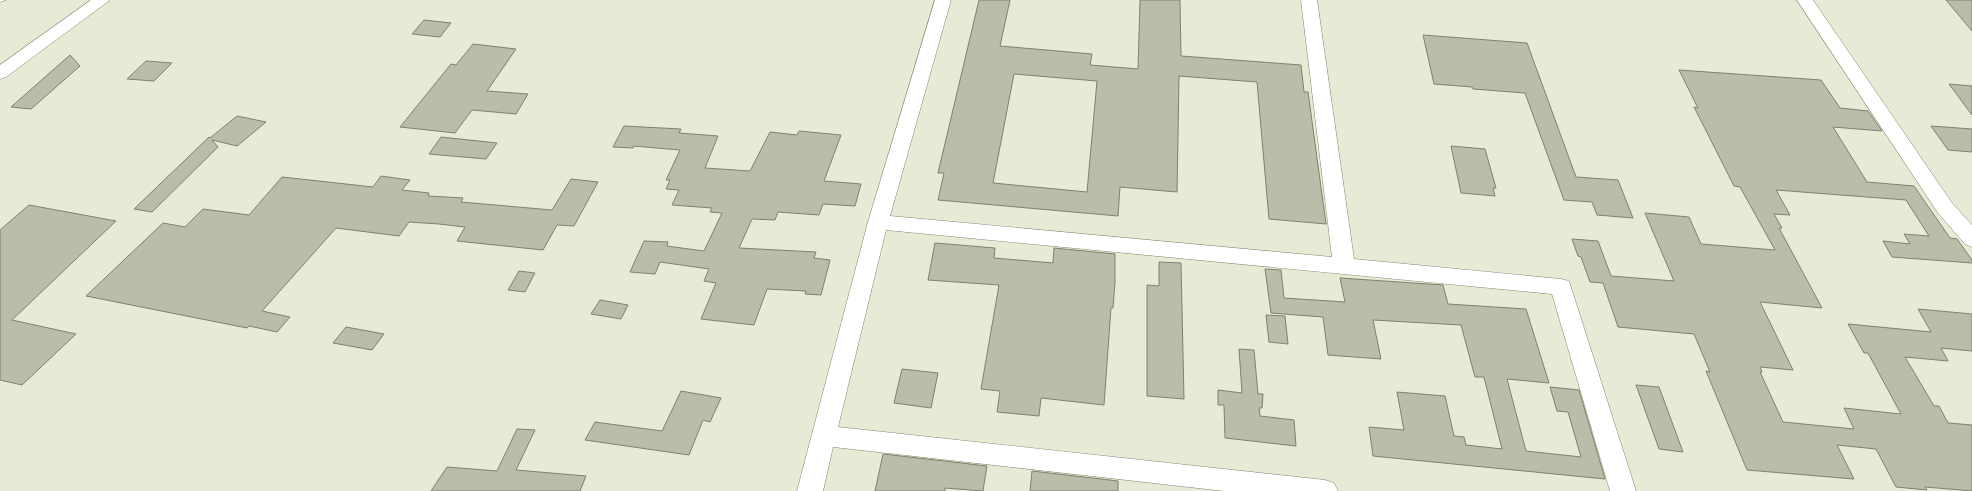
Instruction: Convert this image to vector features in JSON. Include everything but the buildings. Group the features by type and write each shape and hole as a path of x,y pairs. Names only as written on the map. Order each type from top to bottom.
{"street":[{"path":"0,73 102,0"},
{"path":"810,491 878,222 943,0"},
{"path":"1309,0 1344,265"},
{"path":"1806,0 1945,208 1972,239"},
{"path":"878,222 1344,265 1561,287 1623,491"},
{"path":"825,436 1325,491"}]}
